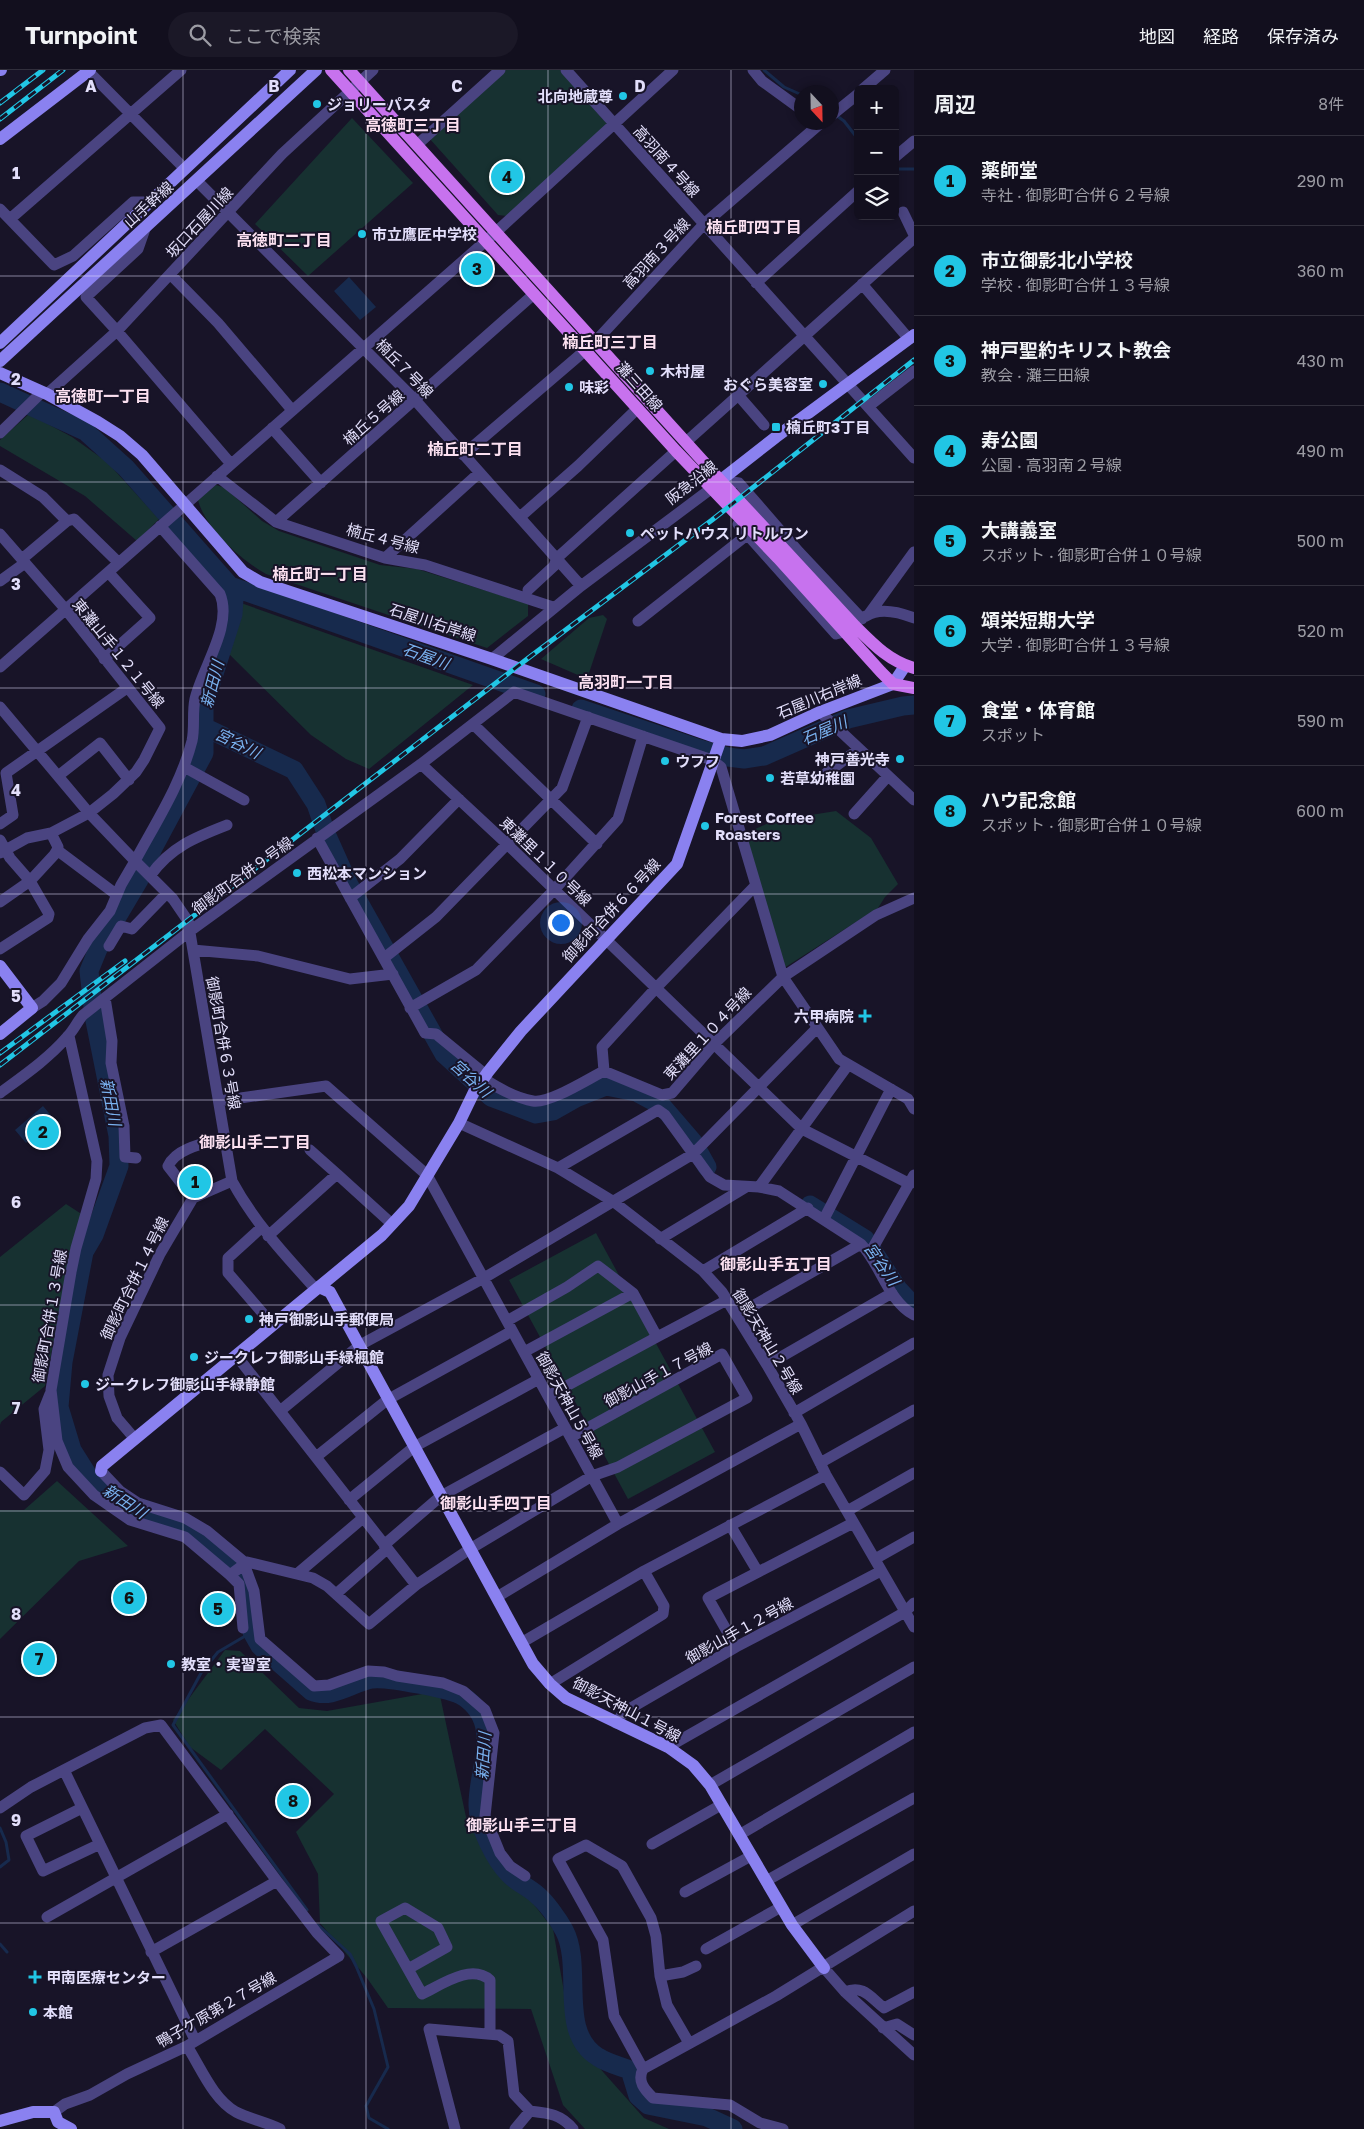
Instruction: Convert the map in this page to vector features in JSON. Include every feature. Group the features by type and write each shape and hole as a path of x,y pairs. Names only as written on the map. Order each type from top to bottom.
{"main road":[{"name":"灘三田線","path":"330,70 355,86 418,144 534,294 590,346 686,442 713,486"},
{"name":"灘三田線","path":"348,70 355,86 590,346 638,408 676,450 858,623 876,648 910,667"},
{"name":"灘三田線","path":"858,623 893,684"},
{"path":"893,684 914,688"}],"street":[{"path":"0,139 89,70 185,169"},
{"path":"10,219 182,70"},
{"name":"山手幹線","path":"0,343 290,70"},
{"name":"山手幹線","path":"0,361 316,70"},
{"name":"坂口石屋川線","path":"0,433 41,395 117,331 282,154 374,70"},
{"path":"418,144 500,70"},
{"name":"高羽南４号線","path":"566,70 914,458"},
{"path":"0,667 67,611 217,476 491,236 673,70"},
{"path":"752,70 762,81 794,104"},
{"path":"868,85 885,70"},
{"path":"839,109 853,98"},
{"name":"高羽南３号線","path":"464,455 590,346 704,224 812,130"},
{"path":"899,154 914,141"},
{"name":"楠丘７号線","path":"196,181 415,400 479,473 558,558 580,586"},
{"path":"756,282 854,195"},
{"path":"0,209 54,265 73,256 133,202 148,202"},
{"path":"686,442 862,284 912,242 902,212"},
{"path":"145,228 138,249 86,298 117,331 231,464"},
{"path":"171,275 218,323 292,410"},
{"path":"862,284 912,337"},
{"name":"楠丘５号線","path":"276,522 534,294"},
{"name":"阪急沿線","path":"492,658 580,586 912,337"},
{"path":"869,406 914,371"},
{"name":"石屋川右岸線","path":"0,373 98,422 120,436 142,455 180,509 243,572 260,582 492,658 720,739 742,740 770,734 823,715 893,684"},
{"path":"738,395 764,425"},
{"path":"520,517 578,466 638,408"},
{"path":"272,428 321,483"},
{"path":"528,590 554,566 558,558 676,450"},
{"path":"0,470 43,497 67,521"},
{"path":"385,558 479,473"},
{"name":"楠丘４号線","path":"217,476 276,522 385,558 426,565 553,607"},
{"path":"858,623 814,568 739,483 713,486 747,535 836,634 890,611 914,618"},
{"path":"0,581 67,521 74,519 119,563"},
{"path":"0,1034 32,1008 44,1001 61,983 88,939 110,911 117,895 142,869 178,782 190,770 195,699 224,618 224,604 220,594 162,525"},
{"path":"638,621 747,535"},
{"name":"東灘山手１２１号線","path":"1,538 24,561 67,611 126,688 160,728 144,760 129,780 89,813 51,833 27,838 2,848"},
{"path":"858,623 914,552"},
{"path":"104,659 150,618 109,573"},
{"path":"893,684 910,667"},
{"path":"0,824 13,815 6,773 126,688"},
{"name":"御影町合併９号線","path":"0,1093 33,1069 69,1036 76,1022 189,926 421,764 514,692 588,717"},
{"path":"0,707 89,813 167,893 189,926"},
{"path":"823,715 913,798"},
{"path":"384,958 436,917 562,788 588,717 712,760 721,767 783,977 839,1059 908,1099 914,1109"},
{"path":"473,724 597,844"},
{"path":"410,1008 476,970 597,844 618,819 643,736"},
{"name":"御影町合併６６号線","path":"101,1471 102,1466 382,1236 409,1206 459,1123 474,1092 521,1031 677,864 720,739"},
{"path":"58,776 100,743 129,780"},
{"path":"817,780 859,749"},
{"name":"東灘里１１０号線","path":"421,764 507,844 802,1129 856,1156 912,1179"},
{"path":"190,770 244,800"},
{"path":"854,814 888,776"},
{"path":"351,897 400,859 459,799"},
{"path":"142,869 161,861 193,838 227,824"},
{"path":"0,902 30,881 54,855 58,847 51,833"},
{"path":"320,836 410,1008 430,1034 498,1088 534,1102 550,1098 604,1071 602,1047 755,886"},
{"path":"0,949 48,918 48,914 30,881 2,848"},
{"path":"57,850 117,895"},
{"path":"109,946 121,926 132,929 167,893"},
{"name":"東灘里１０４号線","path":"604,1071 662,1095 672,1093 714,1044 783,977 876,915 914,898"},
{"name":"御影町合併６３号線","path":"189,926 232,1181 241,1198 265,1232 312,1285 319,1287"},
{"path":"193,950 258,956 350,978 393,974"},
{"path":"1,970 32,1008"},
{"path":"102,1000 112,1041 111,1063 124,1126 126,1157 136,1158"},
{"path":"280,1411 360,1345 484,1278 693,1154 817,1028"},
{"name":"御影町合併１３号線","path":"69,1036 97,1161 96,1179 74,1256 51,1390 57,1441 68,1467 88,1489 130,1520 185,1537 230,1574"},
{"path":"762,1184 848,1065"},
{"name":"御影天神山５号線","path":"219,1101 326,1086 427,1175 618,1524"},
{"path":"826,1215 891,1090"},
{"path":"558,1168 658,1110 665,1115 710,1177 724,1185 746,1187 762,1184 779,1191 808,1208 826,1215 861,1244 872,1250 892,1293 904,1310 914,1314"},
{"name":"御影天神山２号線","path":"459,1123 558,1168 614,1202 703,1272 727,1300 767,1365 801,1424 826,1475 914,1628"},
{"path":"225,1138 202,1144 179,1154 168,1166 193,1198 232,1181"},
{"path":"310,1150 392,1224"},
{"path":"273,1325 228,1273 228,1258 265,1232 337,1174"},
{"path":"872,1250 912,1179"},
{"path":"660,1238 746,1187"},
{"name":"御影町合併１４号線","path":"135,1439 117,1418 109,1396 108,1375 120,1338 160,1254 193,1198"},
{"path":"703,1272 808,1208"},
{"path":"737,1315 861,1244"},
{"path":"316,1457 387,1400 510,1326 598,1266 633,1293 657,1337"},
{"name":"御影天神山１号線","path":"319,1287 330,1292 360,1345 387,1400 533,1664 550,1684 566,1698 668,1747 693,1765 710,1785 792,1925 824,1968 845,1992 914,2055"},
{"path":"524,1352 633,1293"},
{"path":"767,1365 892,1293"},
{"path":"548,1396 727,1300"},
{"path":"794,1413 914,1343"},
{"name":"御影山手１７号線","path":"568,1432 722,1354 746,1398 618,1468 592,1476"},
{"path":"236,1355 416,1585"},
{"path":"349,1500 414,1447 538,1379"},
{"path":"0,1472 24,1495 45,1471 49,1450 44,1409 51,1390"},
{"path":"820,1463 914,1410"},
{"path":"497,1597 618,1524 801,1424"},
{"path":"336,1594 441,1496 568,1432"},
{"path":"101,1471 120,1491 138,1503 185,1518 207,1531 242,1564 254,1591 260,1639 314,1686 329,1685 368,1671 384,1672 397,1676 443,1683 463,1691 485,1710 494,1733 485,1816 500,1853 510,1866 525,1876"},
{"path":"847,1511 914,1473"},
{"path":"521,1643 644,1570 826,1475"},
{"path":"242,1564 297,1574 320,1582 369,1624 416,1585 470,1549 592,1476"},
{"path":"297,1574 363,1518"},
{"path":"736,1647 708,1598 853,1523"},
{"path":"730,1525 758,1572"},
{"path":"875,1559 914,1537"},
{"path":"242,1564 230,1574 239,1584 244,1628"},
{"path":"550,1684 663,1614 664,1606 644,1570"},
{"name":"御影山手１２号線","path":"616,1723 624,1712 736,1647 881,1571"},
{"path":"668,1747 905,1612 914,1603"},
{"path":"710,1785 914,1667"},
{"path":"0,1808 31,1787 145,1728 162,1725 277,1881 152,1952"},
{"path":"739,1835 914,1732"},
{"path":"64,1770 152,1952 191,2043 220,2100 250,2118 280,2129"},
{"path":"766,1881 914,1798"},
{"path":"652,1844 721,1805"},
{"path":"82,1808 26,1836 43,1871 100,1844"},
{"path":"47,1917 228,1814"},
{"path":"643,2069 614,2016 603,1940 558,1859 586,1845 622,1866 651,1918 656,1936 660,1976 667,2005 688,2043"},
{"path":"792,1925 914,1854"},
{"path":"685,1892 751,1856"},
{"name":"鴨子ケ原第２７号線","path":"54,2112 65,2104 90,2095 127,2074 191,2043 339,1956 317,1933 277,1881"},
{"path":"706,1949 781,1907"},
{"path":"408,1969 447,1947 438,1928 405,1908 381,1921 422,1994 462,1974 484,1975 490,1980 490,2034"},
{"path":"783,2129 760,2123 730,2105 653,2098 641,2084 640,2076 643,2069 824,1968 914,1911"},
{"path":"660,1976 683,1972 696,1966"},
{"path":"845,1992 854,1988 861,1990 884,2008 914,1992"},
{"path":"883,2028 897,2024 914,2035"},
{"path":"455,2129 429,2029 499,2035 508,2041 514,2094 530,2111 554,2114 567,2121 573,2129"},
{"path":"515,2129 530,2111"},
{"path":"0,2121 33,2112 54,2112 58,2122 71,2129"}],"green space":[{"path":"506,70 560,70 608,125 507,216 498,215 429,138"},
{"path":"352,118 413,183 308,276 255,224"},
{"path":"29,414 72,437 107,462 159,519 137,541 85,496 0,446 0,440"},
{"path":"216,485 225,488 262,521 279,531 380,565 417,569 528,604 528,616 487,648 266,574 235,552 216,532 202,511 198,500"},
{"path":"238,602 473,685 369,769 346,759 311,735 226,651"},
{"path":"603,615 607,619 587,679 541,659 589,618"},
{"path":"836,811 871,838 898,884 885,897 878,908 784,968 744,834 773,821"},
{"path":"66,1204 83,1215 69,1261 45,1386 1,1422 0,1425 0,1257"},
{"path":"596,1233 715,1452 628,1499 509,1280"},
{"path":"57,1481 128,1546 79,1561 0,1639 0,1510 24,1510"},
{"path":"225,1650 240,1651 299,1708 327,1711 439,1691 466,1817 553,1929 572,2037 644,2118 669,2129 585,2129 563,2105 531,2009 388,2008 367,1978 320,1923 318,1874 296,1832 334,1794 265,1729 221,1770 190,1747 173,1720"}],"water":[{"path":"349,277 376,307 360,320 334,291"},
{"path":"43,1106 54,1119 26,1143 15,1130"}],"waterway":[{"path":"764,70 784,87 794,91"},
{"path":"839,117 854,134"},
{"path":"899,169 914,169"},
{"name":"石屋川","path":"0,392 85,431 126,468 230,586 536,694"},
{"name":"新田川","path":"230,586 234,599 233,614 204,705 204,753 153,848 139,880 98,949 89,971 94,1016 118,1136 119,1166 94,1235 84,1252 63,1362 59,1407 72,1450 89,1477 113,1497 143,1516 191,1529 205,1537 244,1579 251,1605 252,1632 260,1646 311,1691 319,1693 334,1692 372,1679 391,1680 434,1687 457,1694 464,1697 476,1708 483,1720 486,1734 486,1748 478,1806 484,1833 504,1868 515,1880 540,1897 564,1930 570,1945 572,1962 574,2016 578,2032 586,2046 598,2057 630,2070 638,2096 648,2105 707,2117 733,2129"},
{"name":"石屋川","path":"581,709 703,750 744,759 764,756 848,719 914,705"},
{"name":"宮谷川","path":"204,727 294,770 316,804 327,836 349,885 444,1054 491,1097 536,1114 553,1111 576,1098 606,1086 636,1092 662,1106 693,1142 707,1167"},
{"name":"宮谷川","path":"810,1205 865,1239 898,1289 914,1306"},
{"path":"252,1632 218,1652 201,1673 173,1725 307,1910"},
{"path":"0,1828 6,1842 9,1860 0,1867"},
{"path":"318,1925 350,1954 374,2009 388,2067 366,2106 369,2118 388,2129"},
{"path":"0,1944 7,1952"}],"railway":[{"path":"0,103 43,70"},
{"path":"0,119 63,70"},
{"path":"0,1065 531,656 712,520 914,360"},
{"path":"0,1053 125,961"}],"place":[{"name":"北向地蔵尊","path":"623,96"},
{"name":"ジョリーパスタ","path":"317,104"},
{"name":"寿公園","path":"507,177"},
{"name":"市立鷹匠中学校","path":"362,234"},
{"name":"神戸聖約キリスト教会","path":"477,269"},
{"name":"木村屋","path":"650,371"},
{"name":"おぐら美容室","path":"823,384"},
{"name":"味彩","path":"569,387"},
{"name":"楠丘町3丁目","path":"776,427"},
{"name":"ペットハウス リトルワン","path":"630,533"},
{"name":"神戸善光寺","path":"900,759"},
{"name":"ウフフ","path":"665,761"},
{"name":"若草幼稚園","path":"770,778"},
{"name":"Forest Coffee Roasters","path":"705,826"},
{"name":"西松本マンション","path":"297,873"},
{"name":"六甲病院","path":"865,1016"},
{"name":"市立御影北小学校","path":"43,1132"},
{"name":"薬師堂","path":"195,1182"},
{"name":"神戸御影山手郵便局","path":"249,1319"},
{"name":"ジークレフ御影山手緑楓館","path":"194,1357"},
{"name":"ジークレフ御影山手緑静館","path":"85,1384"},
{"name":"頌栄短期大学","path":"129,1598"},
{"name":"大講義室","path":"218,1609"},
{"name":"食堂・体育館","path":"39,1659"},
{"name":"教室・実習室","path":"171,1664"},
{"name":"ハウ記念館","path":"293,1801"},
{"name":"甲南医療センター","path":"35,1977"},
{"name":"本館","path":"33,2012"}],"district":[{"name":"高徳町三丁目","path":"413,125"},
{"name":"楠丘町四丁目","path":"754,227"},
{"name":"高徳町二丁目","path":"284,240"},
{"name":"楠丘町三丁目","path":"610,342"},
{"name":"高徳町一丁目","path":"103,396"},
{"name":"楠丘町二丁目","path":"475,449"},
{"name":"楠丘町一丁目","path":"320,574"},
{"name":"高羽町一丁目","path":"626,682"},
{"name":"御影山手二丁目","path":"255,1142"},
{"name":"御影山手五丁目","path":"776,1264"},
{"name":"御影山手四丁目","path":"496,1503"},
{"name":"御影山手三丁目","path":"522,1825"}]}
